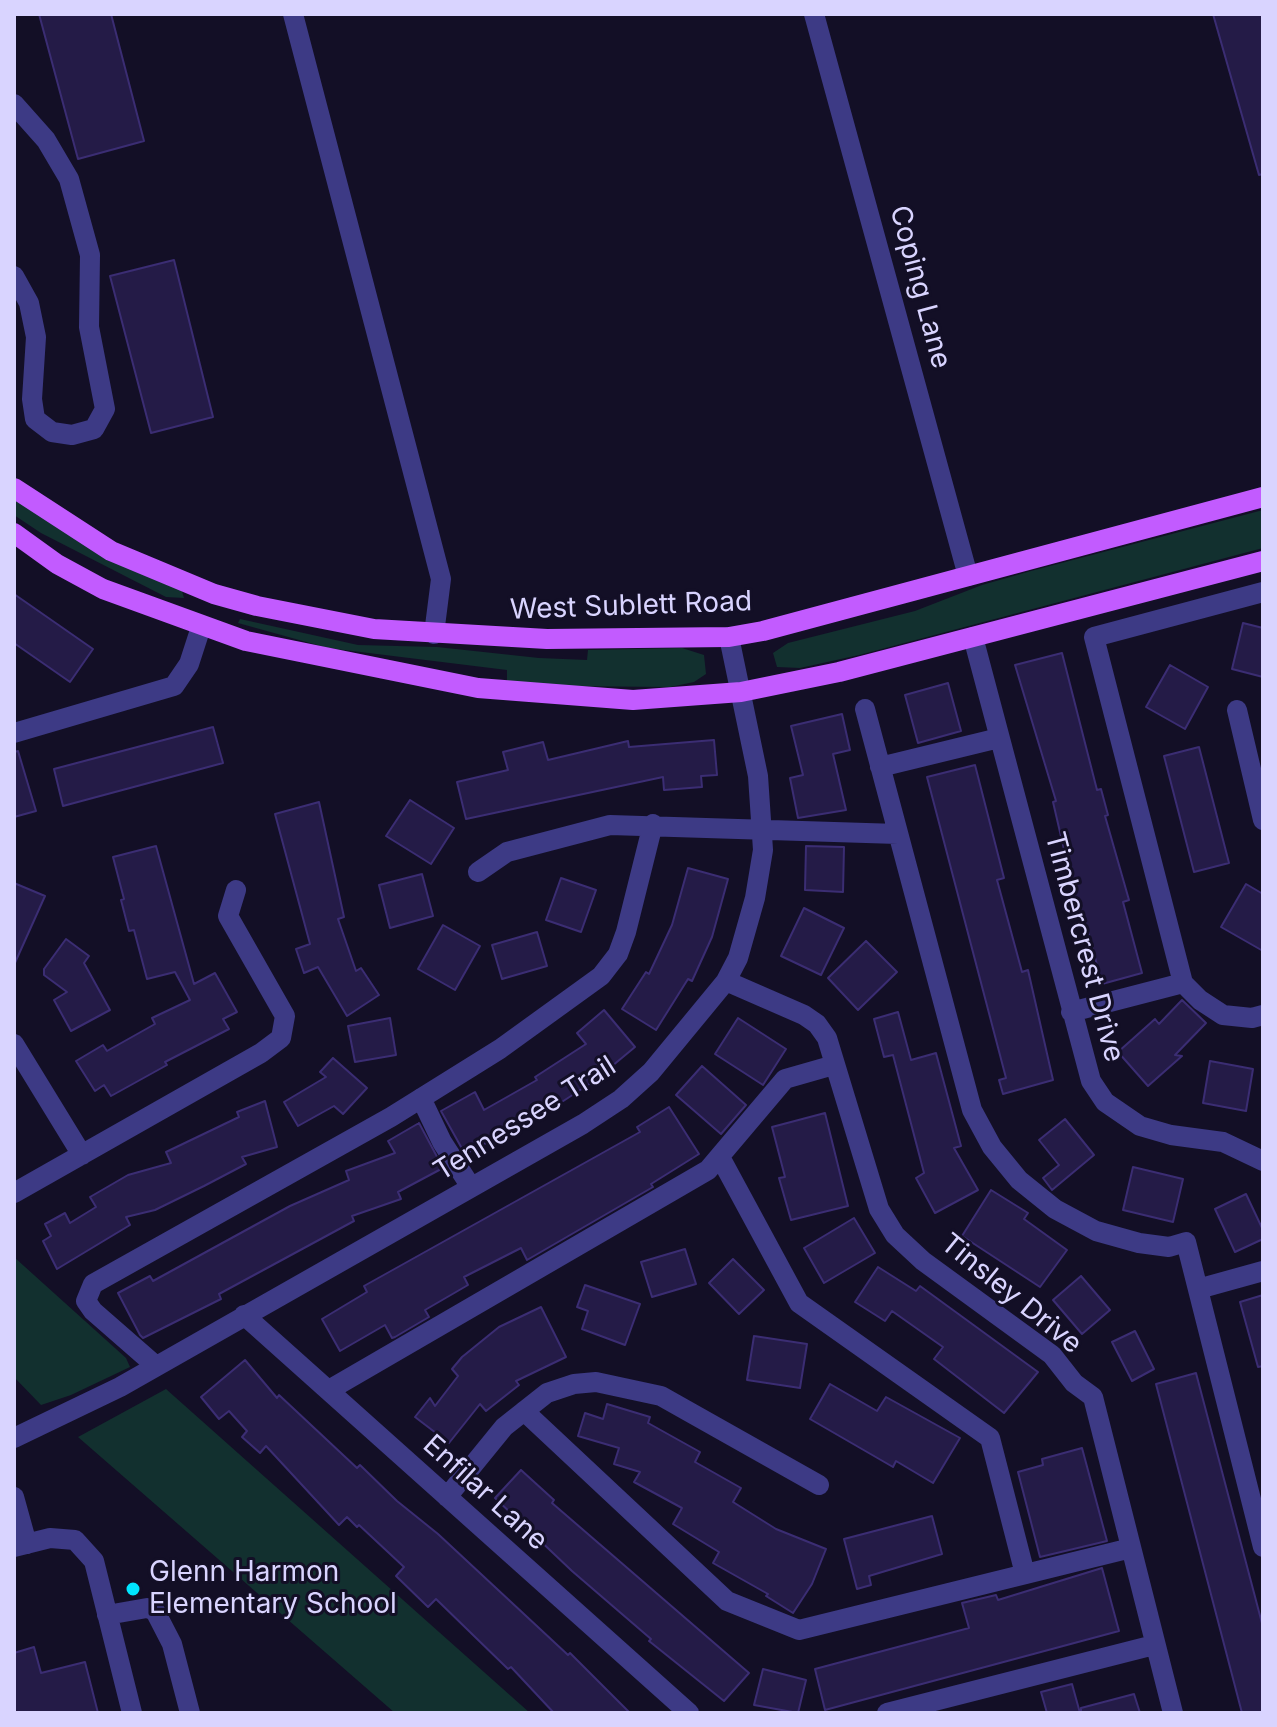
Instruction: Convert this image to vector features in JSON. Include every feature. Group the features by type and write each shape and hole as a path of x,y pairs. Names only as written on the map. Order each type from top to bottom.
{"main road":[{"name":"West Sublett Road","path":"14,488 111,551 214,594 300,617 374,629 547,639 729,637 842,611 1263,497"},
{"path":"14,533 57,564 103,589 246,641 478,688 633,700 741,692 839,672 1263,561"},
{"path":"201,627 214,594"}],"street":[{"path":"293,14 441,579 434,634"},
{"name":"Coping Lane","path":"814,14 968,576"},
{"path":"14,104 46,140 69,179 90,255 89,327 105,409 94,429 72,435 52,432 35,419 32,399 36,337 29,303 14,276"},
{"path":"1263,592 1094,637 1183,983 1200,1000 1223,1015 1252,1018 1263,1015"},
{"path":"16,728 174,686 189,664 201,627"},
{"name":"Tennessee Trail","path":"14,1438 45,1426 156,1366 471,1187 621,1099 651,1072 726,981 738,958 755,898 763,850 758,776 729,637"},
{"name":"Timbercrest Drive","path":"973,637 1091,1081 1105,1102 1140,1126 1171,1135 1223,1142 1263,1161"},
{"path":"865,709 972,1110 992,1147 1019,1180 1055,1209 1096,1231 1169,1247 1186,1242 1263,1547"},
{"path":"1237,710 1263,820"},
{"path":"880,767 999,738"},
{"path":"156,1366 93,1311 86,1301 93,1284 421,1098 558,1010 601,976 618,954 626,932 653,824"},
{"path":"478,872 507,852 543,840 610,825 898,834"},
{"path":"14,1193 281,1038 285,1016 228,916 236,890"},
{"name":"Tinsley Drive","path":"726,981 817,1024 827,1038 879,1209 895,1235 923,1261 1052,1355 1074,1383 1093,1397 1173,1713"},
{"path":"1071,1012 1183,983"},
{"path":"14,1044 82,1155"},
{"path":"329,1390 708,1170 785,1079 834,1065"},
{"path":"421,1098 442,1142 471,1187"},
{"path":"720,1157 799,1303 990,1438 1025,1574"},
{"path":"1198,1289 1263,1271"},
{"name":"Enfilar Lane","path":"244,1315 689,1713"},
{"path":"447,1497 504,1427 547,1393 574,1384 596,1382 627,1386 661,1396 819,1485"},
{"path":"524,1411 727,1601 799,1630 1131,1548"},
{"path":"14,1497 20,1546 50,1538 75,1540 94,1561 132,1713"},
{"path":"107,1615 134,1609 155,1611 172,1644 190,1713"},
{"path":"887,1713 1154,1645"}],"green space":[{"path":"14,496 181,588 184,598 166,597 41,533 14,515"},
{"path":"1263,510 1263,548 859,655 800,668 777,667 773,653 788,643 915,611 982,585 1031,571"},
{"path":"240,619 358,645 437,647 539,658 587,660 588,650 682,648 704,655 706,674 694,682 670,687 559,686 507,681 507,670 328,648 238,623"},
{"path":"14,1257 126,1358 130,1367 71,1395 41,1405 14,1377"},
{"path":"166,1389 530,1713 395,1713 78,1437"}],"building":[{"path":"39,14 111,14 144,141 78,159"},
{"path":"1213,14 1263,14 1263,174 1259,175"},
{"path":"174,260 213,417 151,433 110,276"},
{"path":"14,594 93,649 70,682 14,643"},
{"path":"1243,623 1263,628 1263,677 1232,669"},
{"path":"1062,653 1097,790 1101,789 1108,815 1105,816 1129,900 1123,902 1142,973 1102,984 1083,912 1079,914 1053,802 1056,801 1015,665"},
{"path":"1170,665 1208,687 1185,729 1146,707"},
{"path":"948,683 961,731 918,743 905,695"},
{"path":"842,714 850,750 833,754 846,810 798,818 790,778 803,775 791,726"},
{"path":"213,727 223,763 63,806 54,769"},
{"path":"714,740 717,775 701,776 702,787 664,790 663,777 466,819 457,782 508,770 503,752 543,742 548,760 628,741 629,747"},
{"path":"1199,747 1229,863 1194,872 1164,756"},
{"path":"18,751 36,811 14,817 14,752"},
{"path":"975,765 1004,878 997,880 1022,972 1028,970 1053,1080 1003,1094 999,1080 1006,1078 927,777"},
{"path":"410,800 454,828 431,864 386,836"},
{"path":"319,802 344,917 338,919 356,971 361,968 379,995 347,1016 318,967 304,973 296,949 310,944 275,814"},
{"path":"156,846 194,984 215,973 237,1012 223,1019 229,1029 165,1062 167,1065 111,1096 104,1085 95,1091 76,1061 103,1045 107,1051 155,1024 152,1018 190,1000 175,972 147,979 134,930 129,931 121,900 124,899 113,857"},
{"path":"806,846 844,847 843,892 805,890"},
{"path":"688,868 728,879 712,937 692,981 688,979 656,1030 622,1009 646,972 649,974 672,925"},
{"path":"422,874 433,916 390,928 379,885"},
{"path":"561,878 596,890 581,932 546,920"},
{"path":"14,883 45,896 14,965"},
{"path":"1246,884 1263,894 1263,951 1221,927"},
{"path":"804,908 844,928 821,975 781,956"},
{"path":"443,925 480,946 455,990 418,969"},
{"path":"537,932 547,966 502,979 492,945"},
{"path":"66,939 89,956 84,963 110,1010 71,1031 54,1000 67,992 44,975 44,969"},
{"path":"866,941 897,972 858,1010 828,978"},
{"path":"1182,1000 1206,1023 1175,1055 1182,1056 1148,1086 1118,1052 1155,1019 1159,1024"},
{"path":"604,1010 635,1047 594,1081 551,1109 465,1154 441,1111 475,1092 484,1110 537,1080 535,1077 586,1044 577,1033"},
{"path":"898,1012 911,1060 936,1053 961,1146 954,1148 978,1190 935,1213 916,1178 924,1173 893,1055 884,1057 874,1019"},
{"path":"390,1018 396,1055 355,1062 348,1026"},
{"path":"738,1018 786,1049 763,1085 715,1054"},
{"path":"333,1058 367,1088 343,1114 334,1106 298,1126 284,1102 326,1077 320,1072"},
{"path":"1210,1061 1253,1069 1246,1111 1203,1103"},
{"path":"702,1066 746,1105 721,1134 676,1095"},
{"path":"265,1101 277,1147 242,1157 246,1164 155,1210 126,1217 130,1225 57,1269 43,1241 51,1236 45,1224 65,1213 70,1223 96,1207 90,1197 128,1175 171,1163 166,1152 239,1117 237,1112"},
{"path":"669,1107 699,1154 651,1184 653,1187 527,1260 521,1248 464,1277 468,1285 425,1310 429,1317 395,1337 392,1338 385,1325 340,1351 322,1319 367,1292 364,1286 640,1132 637,1127"},
{"path":"825,1113 848,1206 791,1220 779,1178 785,1177 772,1127"},
{"path":"1065,1119 1094,1155 1052,1190 1043,1178 1059,1165 1039,1140"},
{"path":"419,1123 443,1168 398,1192 401,1199 352,1216 354,1221 219,1294 221,1299 143,1338 140,1335 118,1293 150,1276 153,1281 290,1206 349,1180 346,1171 395,1153 388,1141"},
{"path":"1133,1167 1183,1179 1173,1222 1123,1210"},
{"path":"991,1190 1028,1213 1024,1219 1067,1250 1040,1287 962,1236"},
{"path":"1246,1194 1263,1230 1263,1239 1235,1252 1215,1209"},
{"path":"854,1218 875,1253 824,1283 804,1248"},
{"path":"685,1249 696,1284 652,1297 641,1262"},
{"path":"733,1259 764,1290 739,1314 709,1283"},
{"path":"878,1267 916,1291 920,1286 1038,1372 1004,1413 934,1359 943,1347 892,1311 885,1321 855,1302"},
{"path":"1081,1276 1110,1310 1082,1334 1053,1300"},
{"path":"585,1285 640,1304 625,1345 582,1329 588,1311 577,1307"},
{"path":"1263,1295 1263,1366 1258,1367 1240,1302"},
{"path":"541,1307 566,1357 516,1381 519,1385 486,1411 480,1404 449,1443 415,1417 430,1398 435,1406 458,1376 452,1369 462,1357 499,1327"},
{"path":"1135,1331 1154,1369 1132,1381 1112,1342"},
{"path":"754,1336 807,1344 800,1388 747,1380"},
{"path":"245,1360 277,1398 279,1395 357,1468 360,1465 397,1501 438,1534 568,1655 570,1653 630,1713 554,1713 511,1667 508,1669 436,1599 428,1607 396,1576 404,1567 359,1525 357,1527 347,1517 339,1525 266,1446 260,1453 242,1437 247,1431 229,1411 219,1419 201,1397"},
{"path":"1196,1373 1263,1627 1263,1713 1242,1713 1156,1384"},
{"path":"830,1384 877,1411 886,1397 960,1438 933,1483 896,1461 893,1467 810,1419"},
{"path":"607,1404 650,1417 648,1423 700,1452 695,1462 741,1488 733,1502 776,1529 826,1549 812,1584 793,1613 766,1596 768,1594 713,1563 719,1552 673,1524 682,1508 634,1482 640,1472 614,1464 619,1448 578,1436 585,1413 603,1419"},
{"path":"1082,1448 1107,1541 1040,1557 1018,1472 1043,1465 1042,1459"},
{"path":"521,1470 554,1500 552,1503 749,1673 724,1701 649,1641 651,1639 572,1571 495,1498"},
{"path":"932,1516 942,1554 869,1576 871,1585 857,1589 844,1539"},
{"path":"1102,1568 1119,1631 825,1710 815,1669 969,1628 962,1603 996,1595 998,1600"},
{"path":"34,1647 41,1673 85,1662 98,1713 14,1713 14,1653"},
{"path":"763,1669 806,1680 798,1713 754,1705"},
{"path":"1072,1684 1080,1713 1047,1713 1041,1692"},
{"path":"1134,1694 1140,1713 1081,1713 1081,1708"}],"place":[{"name":"Glenn Harmon Elementary School","path":"133,1589"}]}
